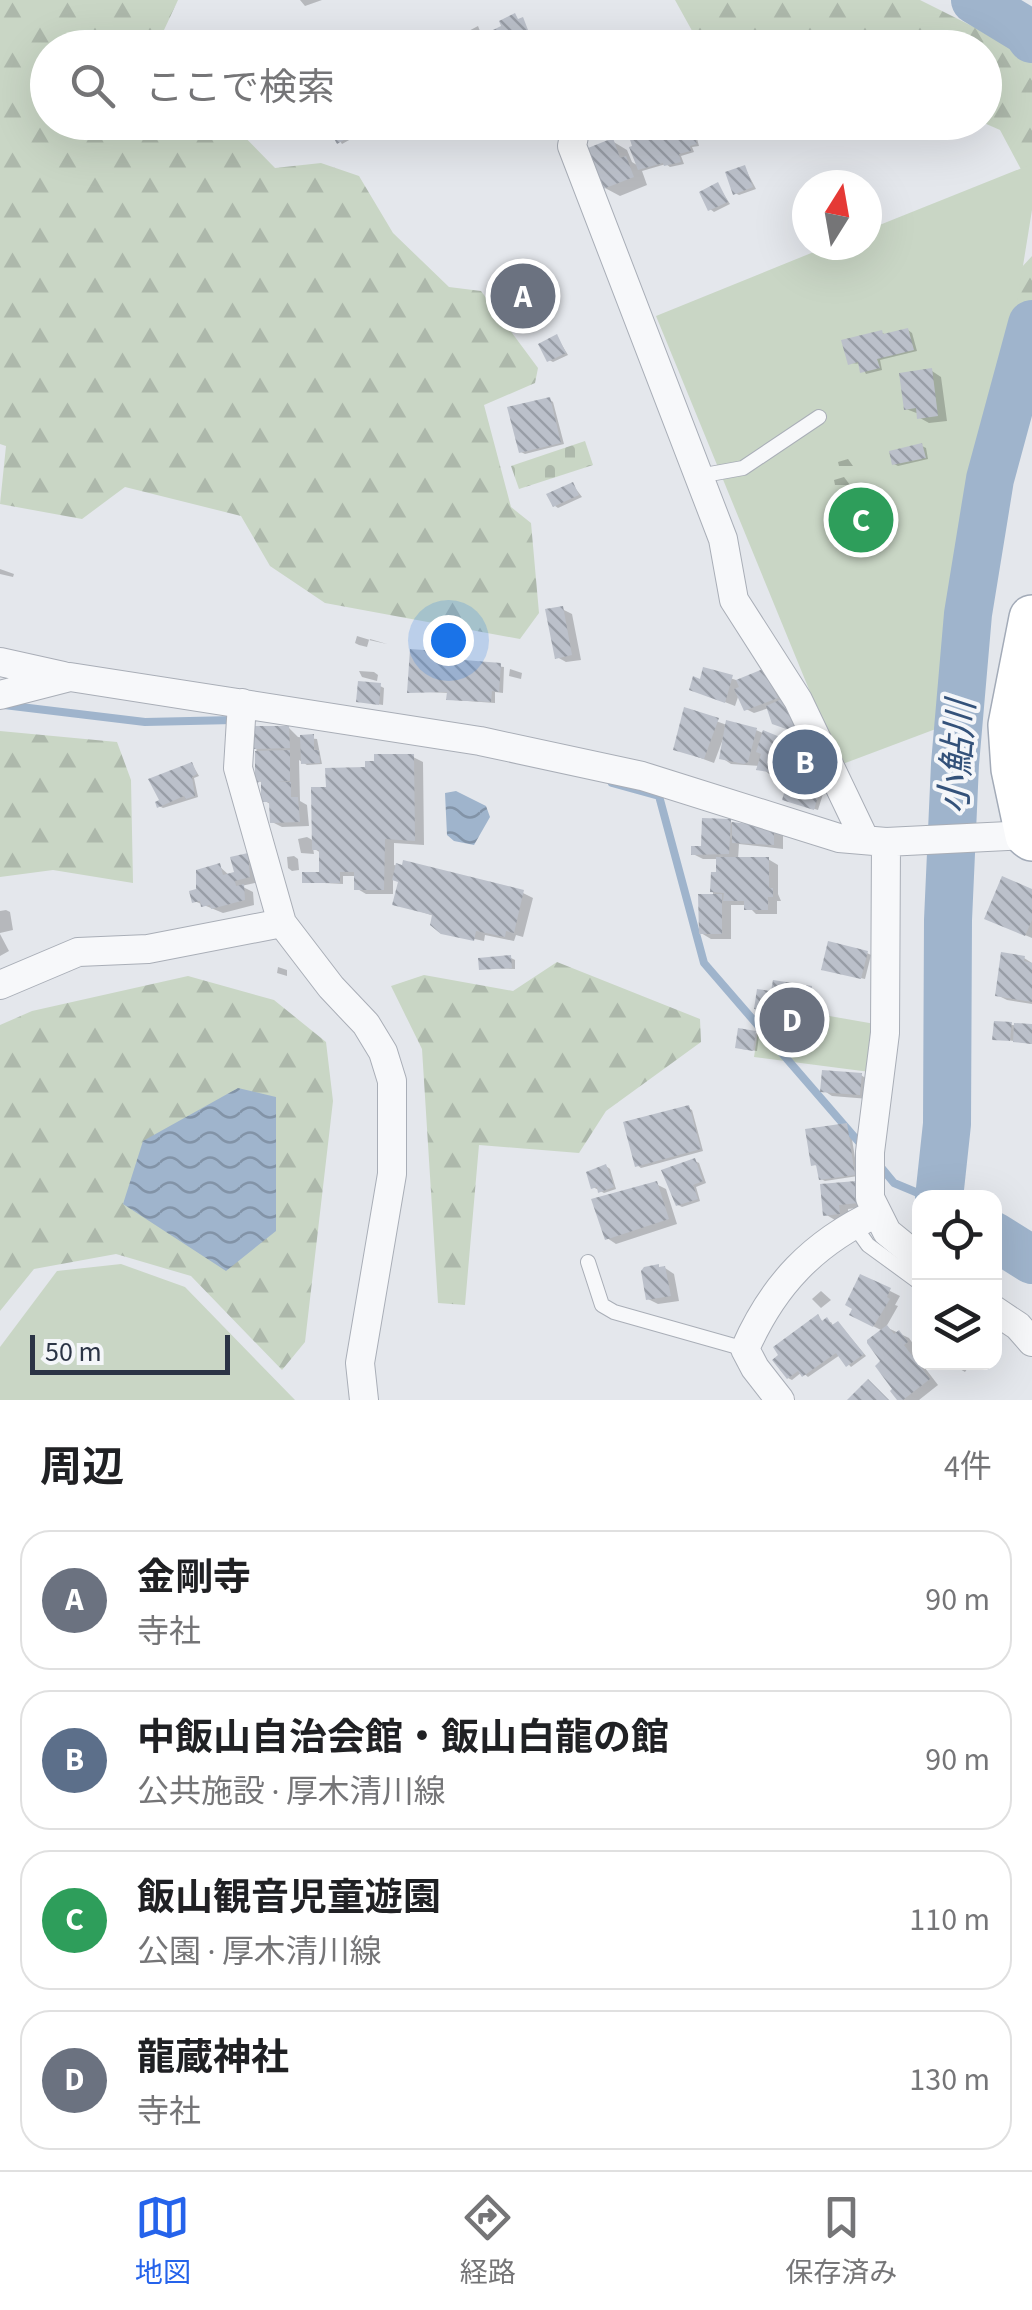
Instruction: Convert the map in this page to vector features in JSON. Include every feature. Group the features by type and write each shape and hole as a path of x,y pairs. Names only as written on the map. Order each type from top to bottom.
{"main road":[{"path":"1019,837 1011,725 1032,618"}],"street":[{"path":"573,140 572,146 723,539 734,600 885,841 886,1033 865,1219"},
{"path":"0,662 70,677 480,741 642,776 840,838 885,841 1019,837"},
{"path":"0,696 70,677"},
{"path":"242,703 238,768 282,923 330,987 366,1024 383,1052 392,1081 392,1174 360,1363 364,1400"},
{"path":"0,985 78,952 148,950 282,923"},
{"path":"865,1219 912,1253"},
{"path":"780,1400 745,1349 759,1318 778,1288 842,1229 865,1219"},
{"path":"1002,1315 1032,1342"}],"lane":[{"path":"699,476 743,468 819,417"},
{"path":"865,1219 868,1245 916,1280"},
{"path":"588,1262 602,1304 614,1312 745,1349"}],"green space":[{"path":"0,0 178,0 164,30 30,30 30,140 248,140 275,168 321,163 359,176 393,233 449,287 481,291 538,368 535,383 484,405 511,507 531,523 539,613 520,639 325,603 270,566 241,516 125,487 82,519 0,504 6,446 0,444"},
{"path":"675,0 920,0 980,30 692,30"},
{"path":"1002,41 1032,56 1032,190 1002,134"},
{"path":"1032,164 1032,210 949,724 840,765 656,316 794,260 882,260 882,224"},
{"path":"1032,256 1032,361 1001,380 952,343"},
{"path":"585,441 593,465 519,489 511,466"},
{"path":"0,731 117,742 131,780 133,883 53,870 0,877"},
{"path":"557,962 700,1019 701,1042 606,1111 579,1153 479,1145 465,1305 438,1303 422,1049 391,986 424,975 513,991"},
{"path":"188,976 274,1000 326,1042 333,1101 305,1342 282,1370 191,1276 116,1254 34,1269 0,1311 0,1025 32,1011"},
{"path":"818,1014 875,1024 870,1072 754,1057 758,1031 805,1038 809,1018 817,1019"},
{"path":"121,1264 185,1287 295,1400 0,1400 0,1347 57,1271"}],"water":[{"path":"456,791 486,806 490,817 474,845 454,841 447,835 445,793"},
{"path":"238,1088 276,1097 276,1231 226,1271 123,1204 143,1141"}],"building":[{"path":"515,13 518,19 523,17 528,30 493,30 501,26 499,21"},
{"path":"614,140 620,158 626,156 634,177 603,189 588,148"},
{"path":"630,140 696,140 697,144 690,146 691,151 679,154 681,162 638,170 629,147"},
{"path":"745,165 753,187 733,195 725,172"},
{"path":"718,182 728,202 708,211 699,192"},
{"path":"908,328 914,350 877,359 880,368 860,373 858,362 848,365 841,340"},
{"path":"557,334 566,353 547,362 538,344"},
{"path":"932,368 938,416 917,419 916,408 904,410 899,373"},
{"path":"550,397 561,443 519,453 507,407"},
{"path":"922,443 926,458 892,465 889,451"},
{"path":"573,482 579,495 553,507 546,494"},
{"path":"563,606 572,655 555,659 545,609"},
{"path":"410,649 452,652 452,659 501,663 499,692 492,691 491,702 446,700 447,692 407,693"},
{"path":"703,667 733,675 725,703 689,690 693,676 700,679"},
{"path":"763,669 778,698 744,711 734,689 739,687 736,680"},
{"path":"358,681 381,683 379,705 356,702"},
{"path":"784,698 797,729 792,731 772,724 766,706"},
{"path":"684,707 719,718 704,759 673,750"},
{"path":"726,720 757,728 748,762 744,764 719,759"},
{"path":"254,726 289,726 290,748 254,749"},
{"path":"763,730 792,742 782,774 756,770 761,754 756,752"},
{"path":"314,734 314,750 319,750 320,763 301,764 300,735"},
{"path":"799,743 808,746 824,777 814,810 782,800"},
{"path":"290,750 290,781 276,782 291,782 291,797 298,797 300,822 270,823 269,802 261,802 261,781 255,784 255,751"},
{"path":"374,754 414,754 415,841 385,839 384,890 354,890 354,872 340,872 340,883 302,883 302,872 319,872 319,850 312,850 311,787 326,787 325,768 365,767 365,761 374,761"},
{"path":"192,762 197,774 192,777 195,796 184,796 157,808 155,802 159,800 148,779"},
{"path":"702,818 731,819 729,854 691,855 691,846 701,846"},
{"path":"732,822 774,827 774,845 732,843"},
{"path":"248,853 250,877 235,881 236,886 244,884 245,900 211,909 210,905 201,907 200,901 192,903 189,891 196,889 196,870 220,863 223,875 234,872 230,857"},
{"path":"716,857 769,857 769,888 773,888 773,897 768,897 768,910 744,910 744,901 723,901 724,893 710,892"},
{"path":"403,860 524,890 514,933 506,931 505,937 476,931 474,941 441,934 430,925 432,915 392,905 398,882 392,880 396,863 402,865"},
{"path":"1002,876 1032,889 1032,920 1025,936 984,919"},
{"path":"698,894 722,894 722,934 699,934"},
{"path":"828,941 868,951 861,979 821,970"},
{"path":"1001,952 1025,956 1024,961 1032,963 1032,1002 995,996"},
{"path":"511,955 512,968 479,970 478,958"},
{"path":"773,980 812,986 810,998 818,999 816,1015 807,1014 803,1037 766,1031 769,1011 754,1009 757,989 771,991"},
{"path":"994,1021 1012,1022 1010,1041 992,1040"},
{"path":"1014,1023 1032,1024 1032,1044 1013,1042"},
{"path":"738,1028 756,1031 753,1051 735,1048"},
{"path":"822,1070 862,1073 860,1095 820,1092"},
{"path":"689,1105 701,1149 635,1167 623,1122"},
{"path":"847,1123 855,1175 819,1180 816,1165 811,1166 805,1129"},
{"path":"695,1158 703,1181 693,1185 698,1199 676,1206 661,1170"},
{"path":"606,1164 614,1187 598,1193 597,1187 591,1189 586,1172"},
{"path":"657,1181 669,1219 605,1240 591,1199"},
{"path":"856,1181 859,1203 839,1205 840,1214 823,1216 820,1184"},
{"path":"659,1264 665,1266 671,1296 646,1300 641,1271"},
{"path":"860,1274 891,1288 887,1297 890,1299 873,1327 849,1315 852,1309 845,1305"},
{"path":"818,1314 822,1321 827,1317 832,1325 838,1321 864,1354 846,1367 836,1353 802,1377 798,1371 787,1379 772,1360 778,1355 773,1347"},
{"path":"887,1325 894,1334 899,1330 908,1342 904,1345 912,1355 912,1370 923,1370 930,1379 903,1400 897,1400 875,1366 880,1361 867,1340"},
{"path":"868,1379 889,1400 847,1400"}],"waterway":[{"name":"小鮎川","path":"975,0 1026,31 1032,39"},
{"name":"小鮎川","path":"940,1190 947,1124 948,920 955,764 968,614 990,479 1032,324"},
{"path":"4,705 145,722 234,720"},
{"path":"612,783 659,796 704,963 864,1148"},
{"path":"880,1166 894,1183 912,1190"},
{"name":"小鮎川","path":"1002,1241 1032,1260"}],"place":[{"name":"金剛寺","path":"523,296"},
{"name":"飯山観音児童遊園","path":"861,520"},
{"name":"中飯山自治会館・飯山白龍の館","path":"805,762"},
{"name":"龍蔵神社","path":"792,1020"}]}
